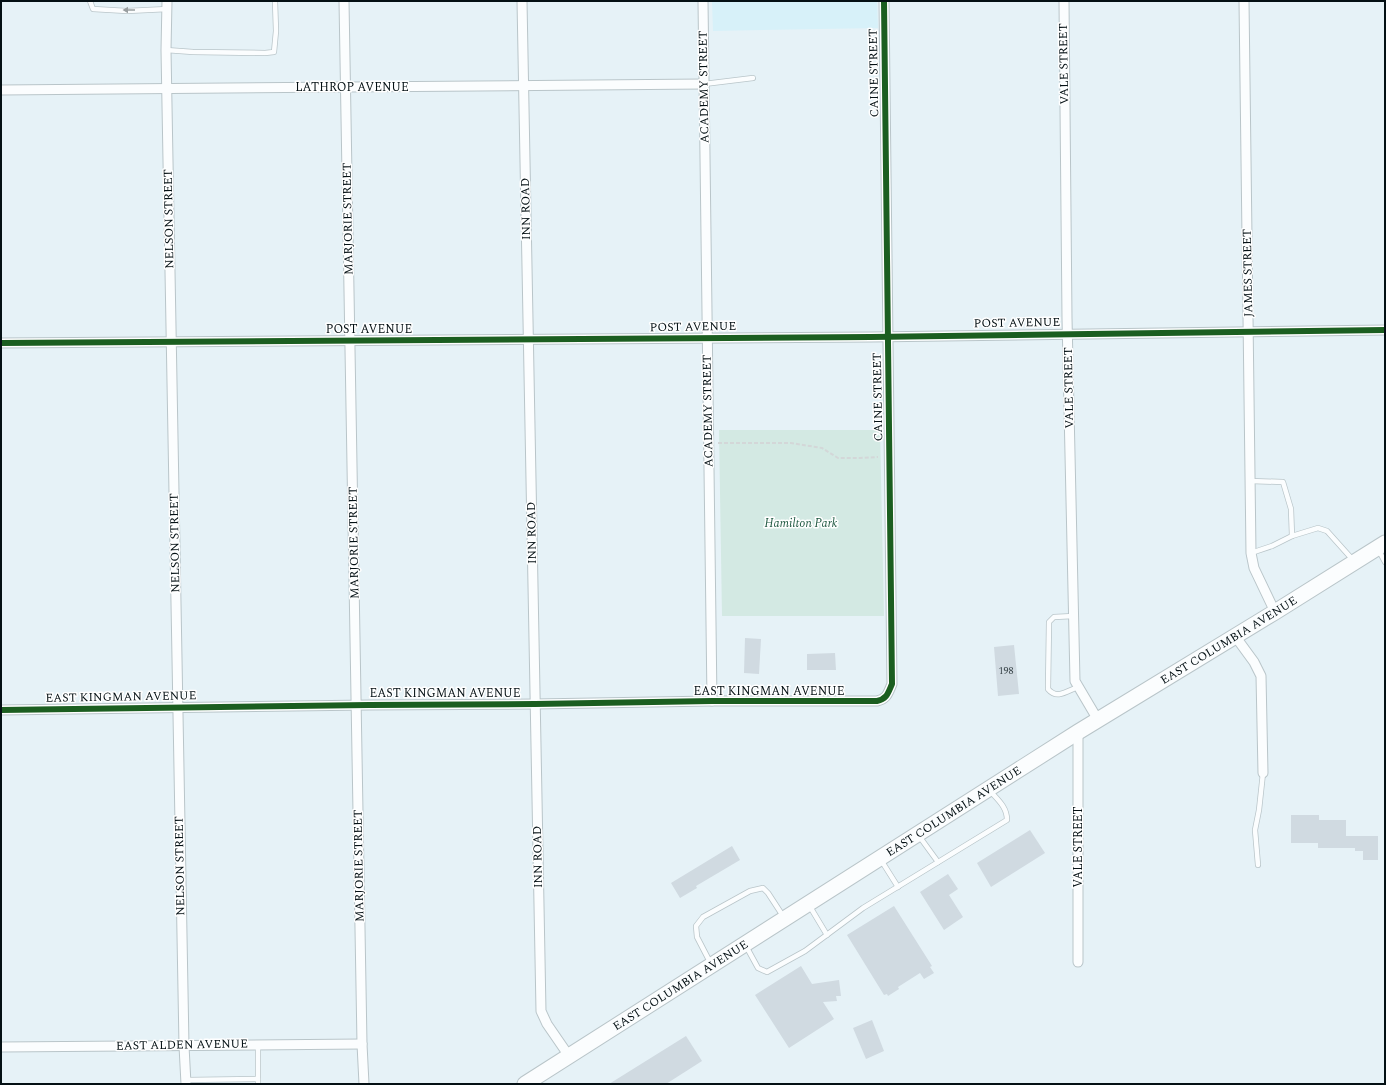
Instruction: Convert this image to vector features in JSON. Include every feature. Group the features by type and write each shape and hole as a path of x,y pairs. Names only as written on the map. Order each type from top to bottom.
{"main road":[{"name":"EAST COLUMBIA AVENUE","path":"525,1084 1078,732 1275,612 1381,545"}],"street":[{"name":"MARJORIE STREET","path":"344,1 362,1044 364,1084"},
{"name":"INN ROAD","path":"522,1 541,1011 547,1024 570,1056"},
{"name":"ACADEMY STREET","path":"703,1 712,701"},
{"name":"CAINE STREET","path":"884,1 892,684 887,696"},
{"name":"VALE STREET","path":"1064,1 1068,333 1075,681 1098,720"},
{"name":"JAMES STREET","path":"1244,1 1252,553 1254,568 1275,612"},
{"name":"NELSON STREET","path":"168,5 166,50 177,707 186,1082"},
{"name":"LATHROP AVENUE","path":"1,90 704,84"},
{"name":"POST AVENUE","path":"1,343 708,338 1385,330"},
{"path":"1235,636 1254,662 1261,676 1263,774"},
{"name":"EAST KINGMAN AVENUE","path":"1,710 712,701 877,702 883,700 887,696"},
{"name":"VALE STREET","path":"1078,732 1078,962"},
{"name":"EAST ALDEN AVENUE","path":"1,1047 362,1044"}],"lane":[{"path":"90,1 93,9 127,11 168,5"},
{"path":"166,50 265,54 274,52 276,31 275,1"},
{"path":"704,84 752,78"},
{"path":"1250,481 1283,482 1291,508 1292,536"},
{"path":"1252,553 1272,546 1292,536 1318,528 1326,531 1354,562"},
{"path":"1381,545 1385,562"},
{"path":"1074,616 1054,617 1049,622 1048,689 1052,694 1057,696 1078,687"},
{"path":"1258,865 1255,830 1263,774"},
{"path":"745,944 758,968 767,972 805,951 863,908 1007,820 1007,814 1004,807 989,789"},
{"path":"918,834 938,862"},
{"path":"880,858 898,887"},
{"path":"712,965 697,937 696,926 703,917 750,891 763,888 785,919"},
{"path":"808,904 827,935"},
{"path":"186,1082 258,1082 258,1044"}],"path":[{"path":"709,443 791,443 822,448 838,458 873,458 889,454"}],"shaded area":[{"path":"712,1 877,1 878,28 713,31"}],"green space":[{"name":"Hamilton Park","path":"719,430 880,430 884,616 722,616"}],"building":[{"path":"745,638 761,639 759,674 744,673"},
{"path":"1014,645 1019,694 998,696 994,647"},
{"path":"835,653 836,670 807,670 807,654"},
{"path":"1291,815 1319,815 1319,820 1346,820 1346,836 1378,836 1378,860 1363,860 1363,851 1355,851 1355,848 1318,848 1318,843 1291,843"},
{"path":"1030,830 1045,853 991,887 977,863"},
{"path":"732,846 740,860 696,886 697,888 680,898 671,883"},
{"path":"948,874 958,889 949,895 963,917 944,930 920,892"},
{"path":"894,906 932,966 930,967 934,973 924,979 920,973 898,987 899,989 888,996 887,994 884,995 847,935"},
{"path":"801,966 812,984 839,980 841,996 836,996 837,1001 823,1002 834,1019 789,1048 755,995"},
{"path":"872,1020 884,1051 866,1059 853,1028"},
{"path":"686,1036 702,1061 666,1084 609,1084"}],"cycle path":[{"path":"1,710 712,701 877,701 885,697 892,684 884,1"},
{"path":"1,343 871,337 1385,330"}]}
